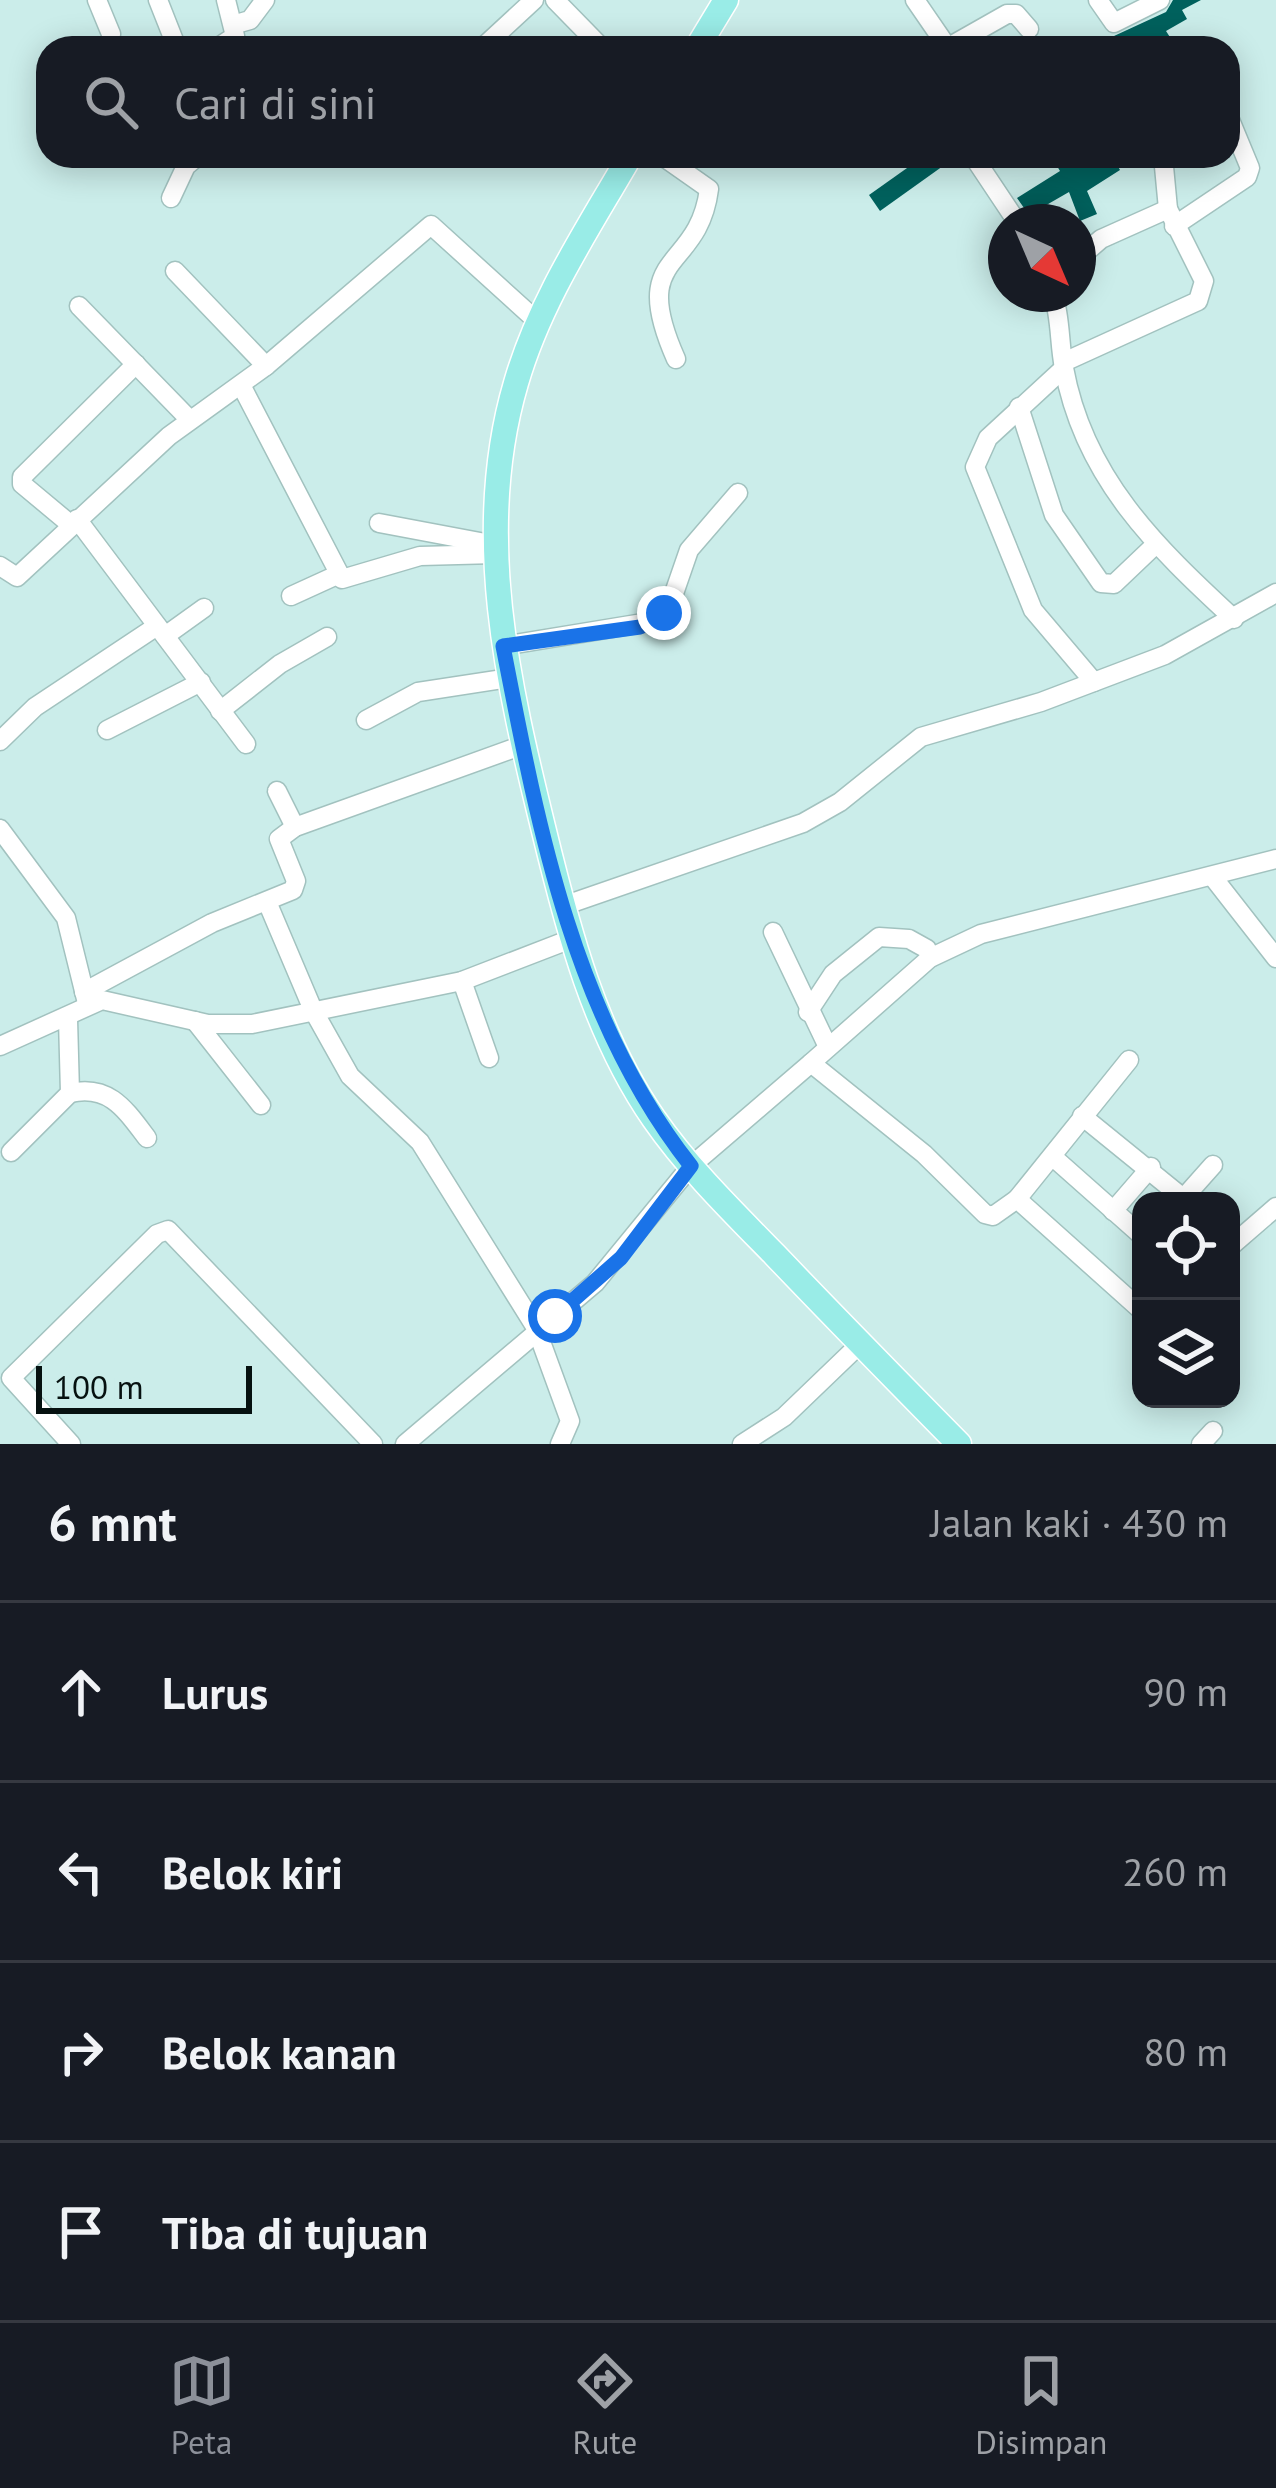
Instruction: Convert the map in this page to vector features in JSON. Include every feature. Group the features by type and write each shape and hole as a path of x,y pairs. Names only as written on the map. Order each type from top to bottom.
{"main road":[{"path":"704,36 726,0"},
{"path":"623,168 538,322 505,429 496,549 503,646 562,906 571,939 633,1082 691,1166 959,1444"}],"street":[{"path":"97,0 111,34"},
{"path":"158,0 172,36"},
{"path":"226,0 236,24 234,36"},
{"path":"236,24 250,20 265,0"},
{"path":"495,36 534,0"},
{"path":"555,0 590,36"},
{"path":"915,0 940,36"},
{"path":"1098,0 1114,23 1160,0"},
{"path":"968,36 1006,14 1016,14 1029,29"},
{"path":"1096,244 1171,218 1247,177 1250,168 1240,144"},
{"path":"171,198 185,168"},
{"path":"676,359 657,315 657,294 663,275 700,220 709,189 679,168"},
{"path":"982,168 1005,204"},
{"path":"1094,682 1033,610 975,467 988,439 1064,365 1198,301 1204,281 1171,218 1165,168"},
{"path":"0,566 17,577 190,420 266,366 430,225 538,322"},
{"path":"176,271 266,366"},
{"path":"79,306 190,420"},
{"path":"1056,312 1064,365 1107,482 1155,545 1234,619"},
{"path":"136,364 22,477 22,484 74,521 246,744"},
{"path":"241,385 338,575 350,581 441,553 496,549"},
{"path":"1019,407 1054,515 1101,583 1114,584 1155,545"},
{"path":"503,646 655,621 671,602 689,550 738,493"},
{"path":"379,523 496,549"},
{"path":"291,596 338,575"},
{"path":"562,906 803,823 840,802 921,737 1165,655 1276,593"},
{"path":"0,741 35,707 204,608"},
{"path":"220,711 280,664 327,638"},
{"path":"366,720 418,692 509,679"},
{"path":"107,730 201,682"},
{"path":"1,1043 68,1019 86,999 212,923 268,904 295,887 279,842 295,827 523,745"},
{"path":"278,790 295,827"},
{"path":"0,829 66,918 86,999"},
{"path":"405,1444 621,1258 691,1166 930,958 981,934 1276,860"},
{"path":"1212,876 1276,958"},
{"path":"268,904 313,1010 350,1076 420,1142 536,1328 570,1421 560,1444"},
{"path":"773,932 828,1047"},
{"path":"808,1012 833,974 878,937 909,939 926,949 930,958"},
{"path":"86,999 120,1000 194,1022 252,1024 462,981 571,939"},
{"path":"462,981 489,1058"},
{"path":"68,1019 70,1093"},
{"path":"194,1022 261,1105"},
{"path":"811,1063 924,1154 985,1214 993,1216 1017,1198 1129,1060"},
{"path":"11,1152 70,1093 89,1089 108,1094 148,1138"},
{"path":"1082,1116 1151,1167 1175,1192"},
{"path":"1052,1157 1132,1227"},
{"path":"1188,1192 1213,1165"},
{"path":"1113,1211 1151,1167"},
{"path":"1017,1198 1132,1302"},
{"path":"1240,1238 1276,1207"},
{"path":"71,1444 11,1378 157,1234 168,1230 373,1444"},
{"path":"742,1444 784,1417 860,1344"}],"building":[{"path":"1173,0 1201,0 1182,10 1187,19 1166,31 1169,36 1114,36 1166,12"},
{"path":"907,168 940,168 880,211 869,195"},
{"path":"1058,168 1120,170 1087,191 1093,204 1074,204 1069,192 1048,204 1021,204 1017,198"}],"route":[{"path":"555,1316 621,1258 691,1166 633,1082 571,939 503,646 640,627 664,613"}]}
